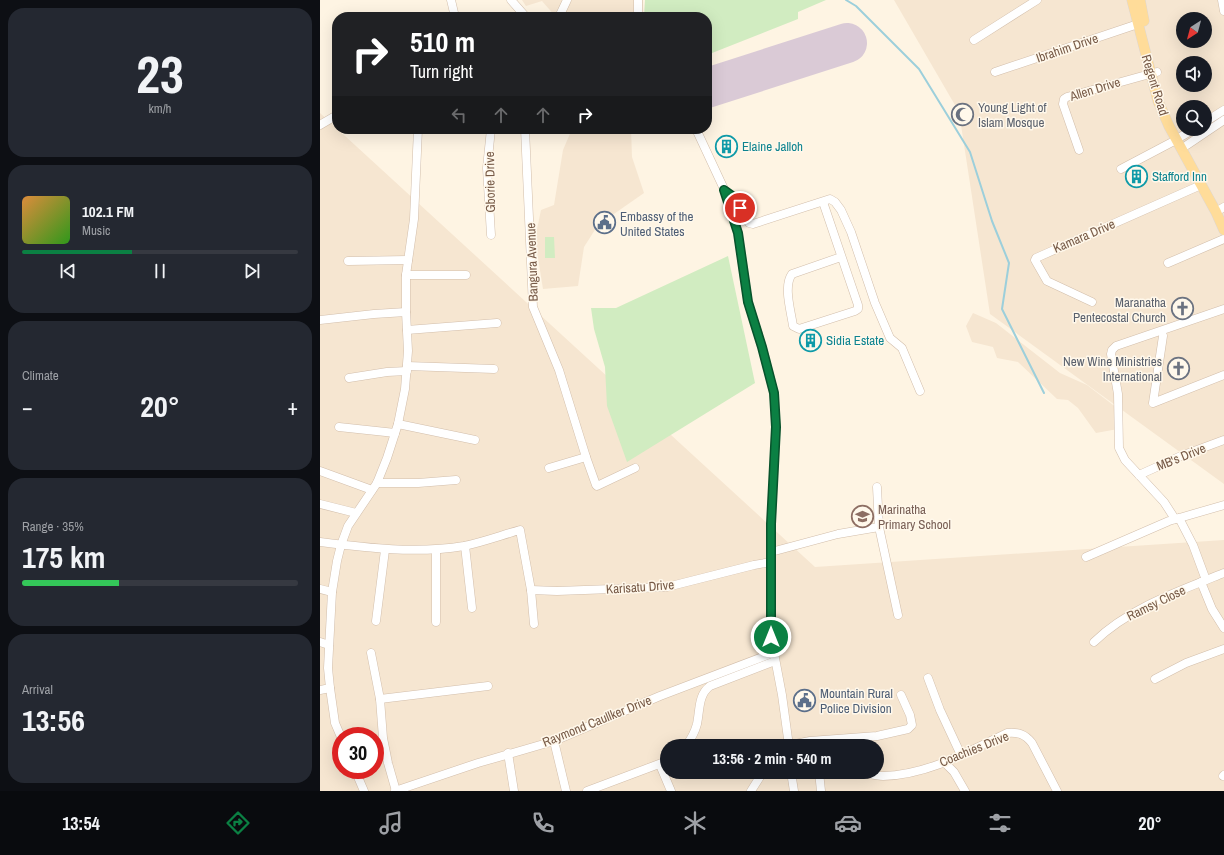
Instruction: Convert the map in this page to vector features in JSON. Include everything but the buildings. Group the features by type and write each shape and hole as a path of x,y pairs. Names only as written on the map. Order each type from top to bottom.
{"main road":[{"name":"Regent Road","path":"1132,0 1153,72"},
{"name":"Regent Road","path":"1140,0 1158,101 1182,140 1221,210 1224,230"},
{"name":"Regent Road","path":"1182,140 1201,185 1221,210"}],"street":[{"path":"451,0 454,12"},
{"path":"511,0 522,12"},
{"path":"561,12 567,0"},
{"path":"638,0 638,12"},
{"path":"974,40 1037,0"},
{"path":"1222,0 1224,12"},
{"name":"Ibrahim Drive","path":"995,72 1138,24"},
{"name":"Allen Drive","path":"1079,150 1063,104 1064,99 1153,72"},
{"path":"1212,118 1224,110"},
{"path":"322,122 332,117"},
{"path":"1121,169 1224,120"},
{"path":"337,727 328,668 332,592 341,545 348,526 374,486 387,458 398,424 405,389 408,351 406,275 414,219 418,134"},
{"name":"Gborie Drive","path":"490,134 487,168 491,235"},
{"name":"Bangura Avenue","path":"525,134 533,307 559,370 596,485 597,486 636,468"},
{"path":"698,134 724,190 738,233 748,302 774,393 776,427 771,552 771,637 782,695 788,739"},
{"path":"1182,140 1186,136"},
{"name":"Kamara Drive","path":"1092,302 1048,281 1035,260 1036,258 1201,185"},
{"path":"724,190 735,201 749,223 753,224 830,199 835,202 841,210 875,303 890,338 902,348 920,391"},
{"path":"824,202 858,309 830,320 799,329 796,328 793,326 788,278 792,274 841,257"},
{"path":"1168,263 1224,239"},
{"path":"348,261 408,260"},
{"path":"406,275 466,275"},
{"path":"1224,309 1116,346 1112,350 1111,354 1118,394 1118,445 1125,460 1177,518 1193,545 1212,609 1224,628"},
{"path":"320,320 338,317 406,312"},
{"path":"407,330 497,323"},
{"path":"1163,336 1153,403 1224,375"},
{"path":"349,378 407,369 494,369"},
{"path":"398,424 475,440"},
{"path":"339,427 395,433"},
{"name":"MB's Drive","path":"1139,475 1181,456 1224,440"},
{"path":"549,468 586,457"},
{"path":"320,471 374,486 456,480"},
{"path":"877,487 879,527 898,615"},
{"path":"320,504 356,513"},
{"path":"1086,557 1177,518 1224,504"},
{"path":"771,552 838,534 879,527"},
{"path":"320,542 385,550 436,550 465,546 520,530 534,624"},
{"path":"465,546 472,608"},
{"path":"376,621 385,550"},
{"path":"436,550 436,622"},
{"name":"Karisatu Drive","path":"530,590 557,591 668,587 771,562"},
{"name":"Ramsy Close","path":"1094,642 1104,632 1130,615 1203,581 1224,573"},
{"path":"320,589 332,592"},
{"path":"320,642 329,645"},
{"path":"1154,679 1186,663 1224,649"},
{"path":"371,653 380,700 383,738 396,791"},
{"path":"690,739 695,730 701,699 705,689 774,657"},
{"name":"Raymond Caullker Drive","path":"396,791 508,753 554,741 640,704 774,657"},
{"path":"928,678 940,710 961,755"},
{"path":"380,700 488,686"},
{"path":"320,690 330,688"},
{"path":"852,739 877,736 908,729 912,724 910,715 901,695"},
{"name":"Coachies Drive","path":"884,776 907,774 944,762 1007,733 1016,733 1027,736 1032,743 1042,759 1057,791"},
{"path":"554,741 566,791"},
{"path":"508,753 514,791"},
{"path":"944,762 954,772 965,791"},
{"path":"587,791 660,764"},
{"path":"359,779 364,791"},
{"path":"668,779 671,791"},
{"path":"751,791 759,779"},
{"path":"792,779 794,791"},
{"path":"820,779 821,791"}],"shaded area":[{"path":"522,0 643,0 642,12 552,12 542,1 526,6"},
{"path":"894,0 1224,0 1224,484 990,314 959,112"},
{"path":"320,113 332,124 332,134 343,134 815,567 1224,540 1224,791 320,791"},
{"path":"570,134 631,134 632,157 644,193 598,225 584,247 578,286 543,289 535,239 541,210 554,205 563,150"},
{"path":"973,313 996,323 1060,373 1087,385 1117,408 1118,429 1096,433 1078,408 1068,400 1057,399 1018,362 997,358 993,347 972,342 966,326"}],"green space":[{"path":"645,0 826,0 798,12 798,19 712,53 712,12 644,12"},
{"path":"545,237 554,237 555,258 545,258"},
{"path":"728,256 755,383 627,462 607,406 605,367 594,329 591,308 616,308"}],"waterway":[{"path":"846,0 856,6 919,69 970,152 992,221 1009,263 1002,309 1044,393"}],"runway":[{"path":"712,86 847,43"}],"place":[{"name":"Young Light of Islam Mosque","path":"962,114"},
{"name":"Elaine Jalloh","path":"727,146"},
{"name":"Stafford Inn","path":"1137,176"},
{"name":"Embassy of the United States","path":"604,223"},
{"name":"Maranatha Pentecostal Church","path":"1182,309"},
{"name":"Sidia Estate","path":"810,340"},
{"name":"New Wine Ministries International","path":"1178,368"},
{"name":"Marinatha Primary School","path":"863,516"},
{"name":"Mountain Rural Police Division","path":"805,700"}],"route":[{"path":"740,208 731,195 724,190 738,233 743,259 748,302 774,393 776,427 771,524 771,637"}]}
